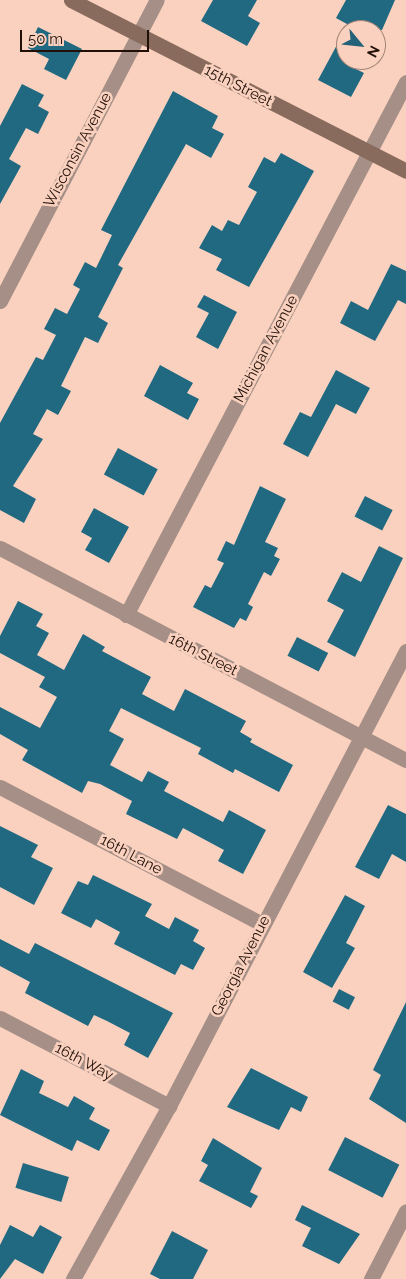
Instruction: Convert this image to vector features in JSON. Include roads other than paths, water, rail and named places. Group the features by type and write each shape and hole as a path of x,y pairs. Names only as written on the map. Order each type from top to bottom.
{"street":[{"name":"15th Street","path":"71,0 406,171"},
{"name":"Wisconsin Avenue","path":"0,301 157,0"},
{"name":"Michigan Avenue","path":"126,615 406,82"},
{"name":"16th Street","path":"0,548 406,760"},
{"name":"Georgia Avenue","path":"73,1279 169,1106 406,650"},
{"name":"16th Lane","path":"0,787 262,924"},
{"name":"16th Way","path":"0,1018 169,1106"},
{"path":"371,1279 406,1211"}]}
